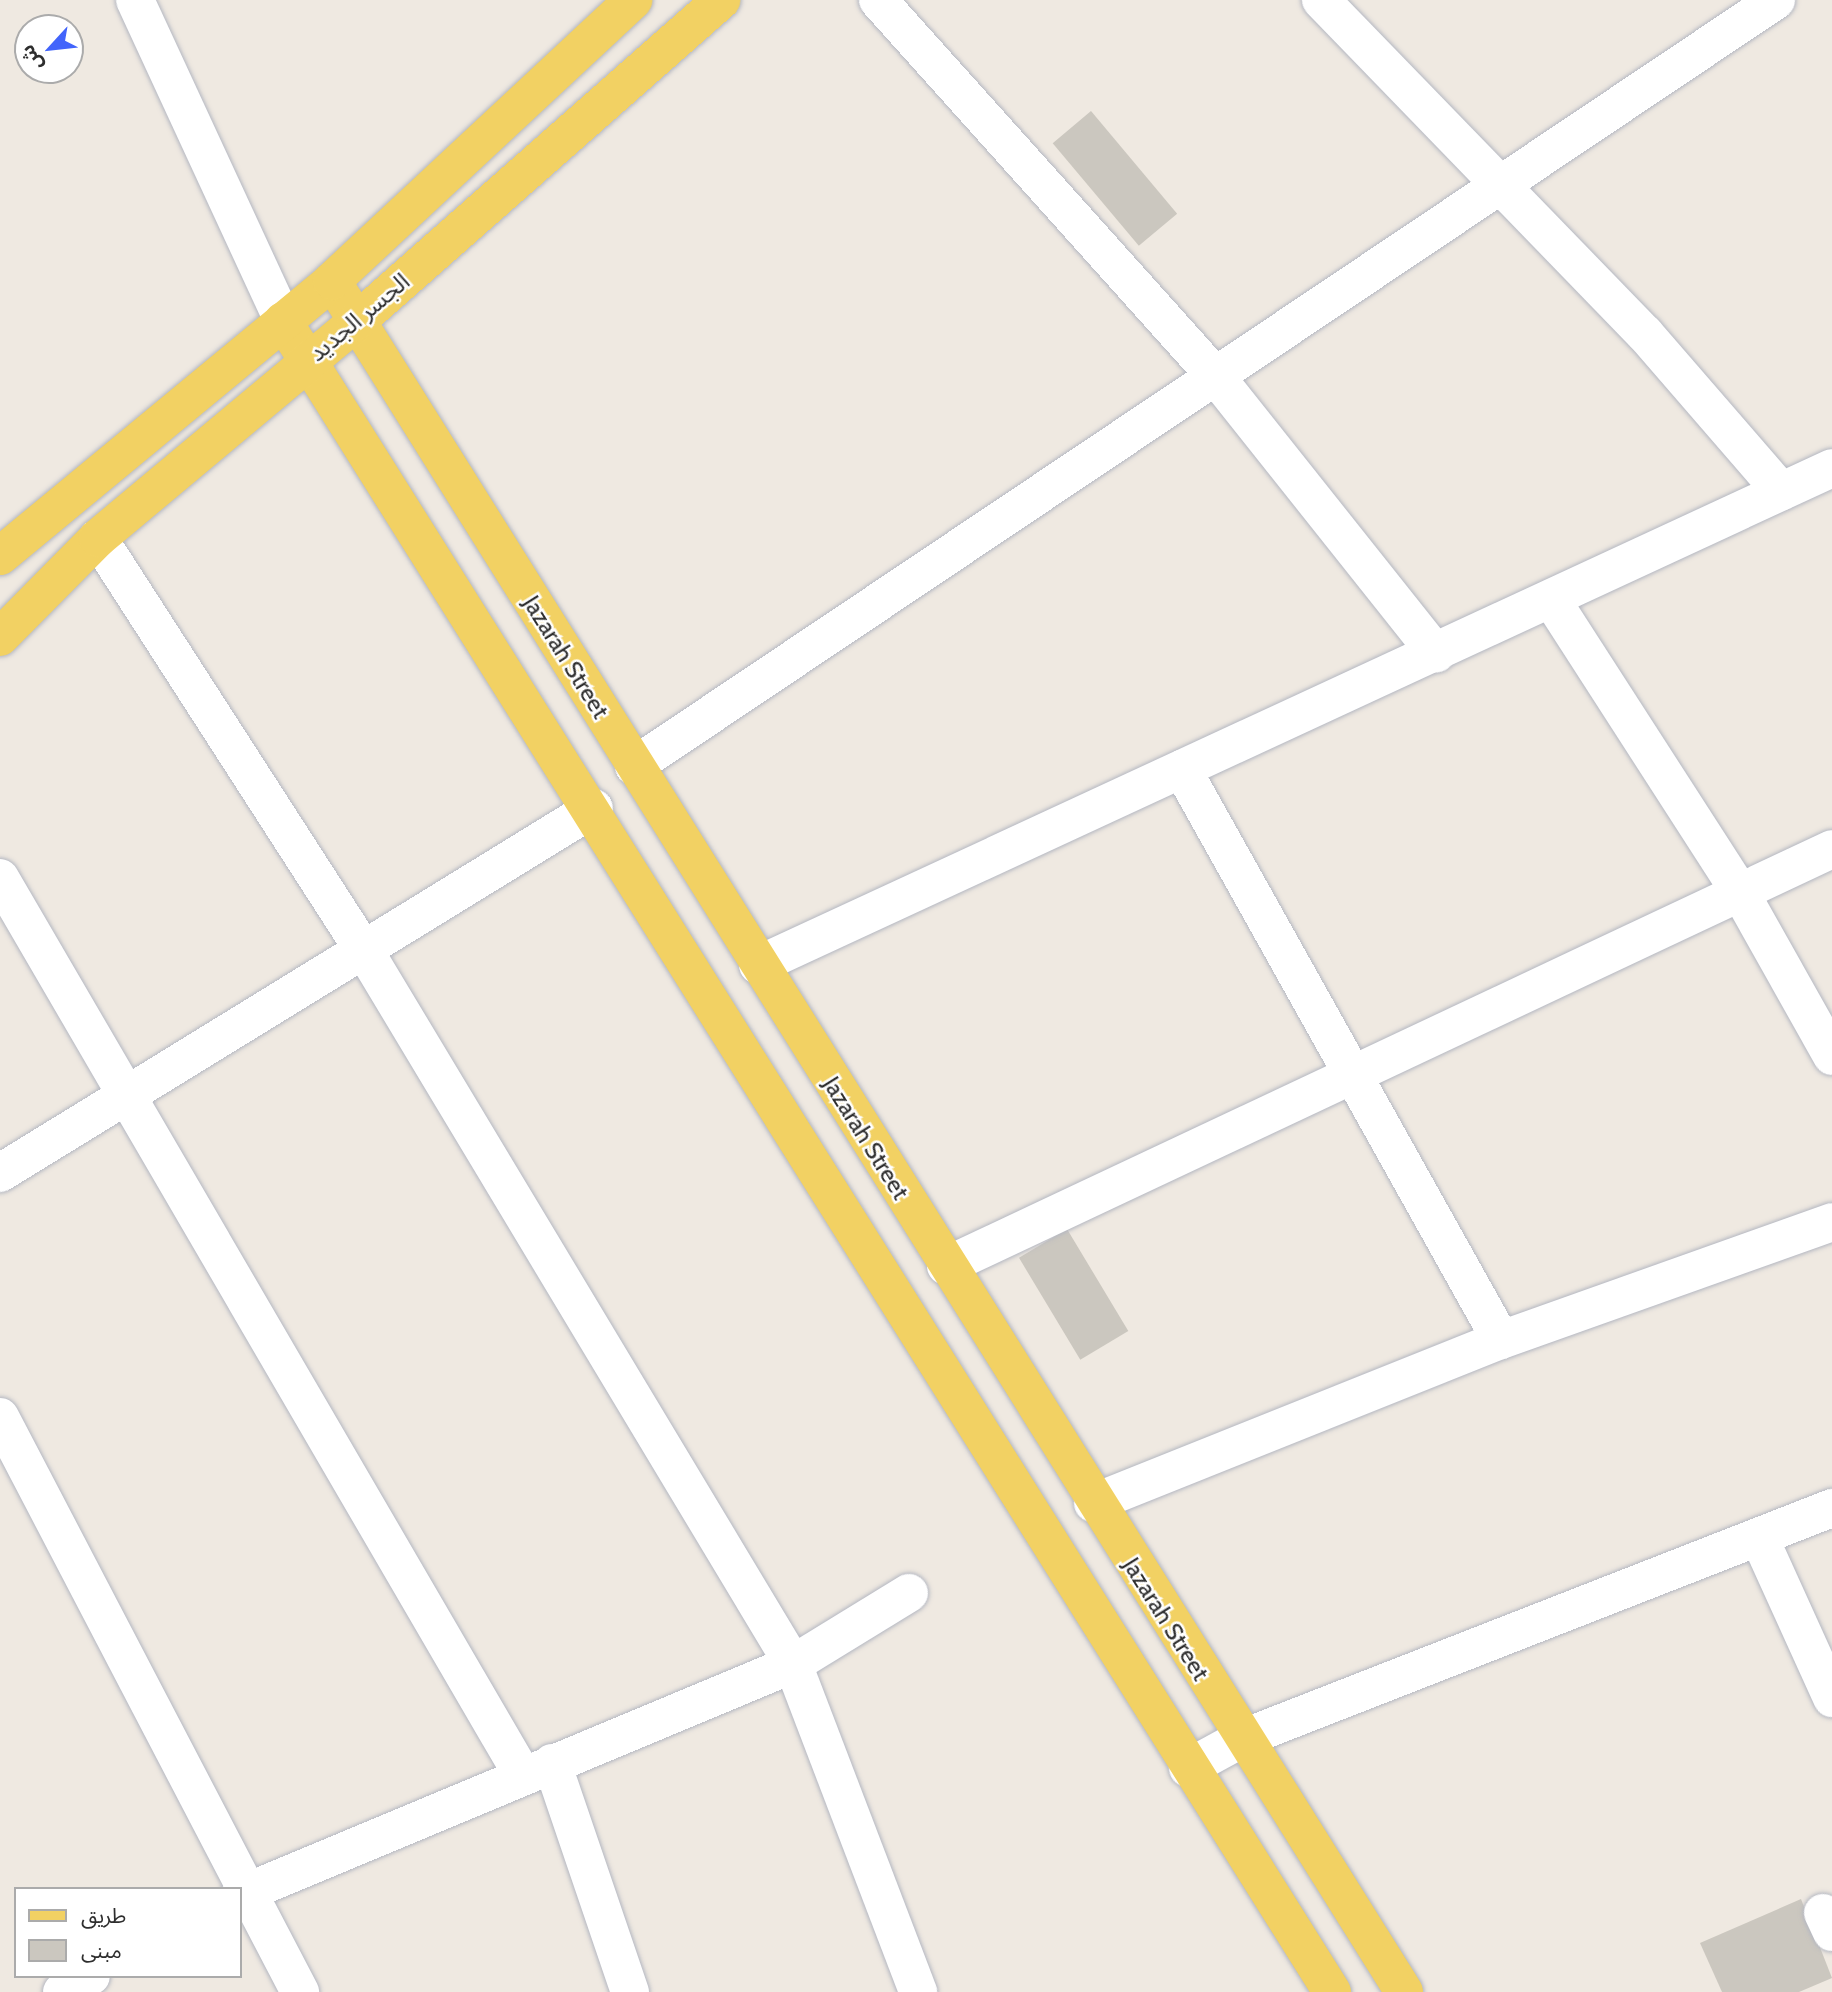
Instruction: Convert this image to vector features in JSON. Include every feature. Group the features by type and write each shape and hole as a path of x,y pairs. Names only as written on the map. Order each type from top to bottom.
{"main road":[{"name":"الجسر الجديد","path":"0,556 332,281 633,0"},
{"name":"الجسر الجديد","path":"0,637 98,538 356,322 721,0"},
{"name":"Jazarah Street","path":"332,281 1093,1503 1404,1992"},
{"path":"283,321 594,807 1188,1768 1332,1992"}],"street":[{"path":"135,0 283,321"},
{"path":"878,0 1217,378 1436,653"},
{"path":"1321,0 1504,186 1782,491"},
{"path":"634,766 1504,186 1776,0"},
{"path":"758,965 1832,468"},
{"path":"98,538 364,950 793,1664 918,1992"},
{"path":"1551,599 1740,892 1832,1056"},
{"path":"1182,769 1355,1073 1501,1340"},
{"path":"0,1173 594,807"},
{"path":"946,1266 1832,849"},
{"path":"0,878 128,1096 538,1770 630,1992"},
{"path":"1093,1503 1501,1340 1832,1222"},
{"path":"0,1417 241,1887"},
{"path":"1188,1768 1241,1739 1832,1508"},
{"path":"1759,1537 1832,1698"},
{"path":"300,1992 244,1893 793,1664 909,1593"},
{"path":"62,1992 87,1978"}],"building":[{"path":"1091,111 1177,214 1139,246 1053,143"},
{"path":"1067,1229 1128,1331 1080,1360 1019,1258"},
{"path":"1801,1899 1832,1978 1799,1992 1722,1992 1700,1943"}]}
